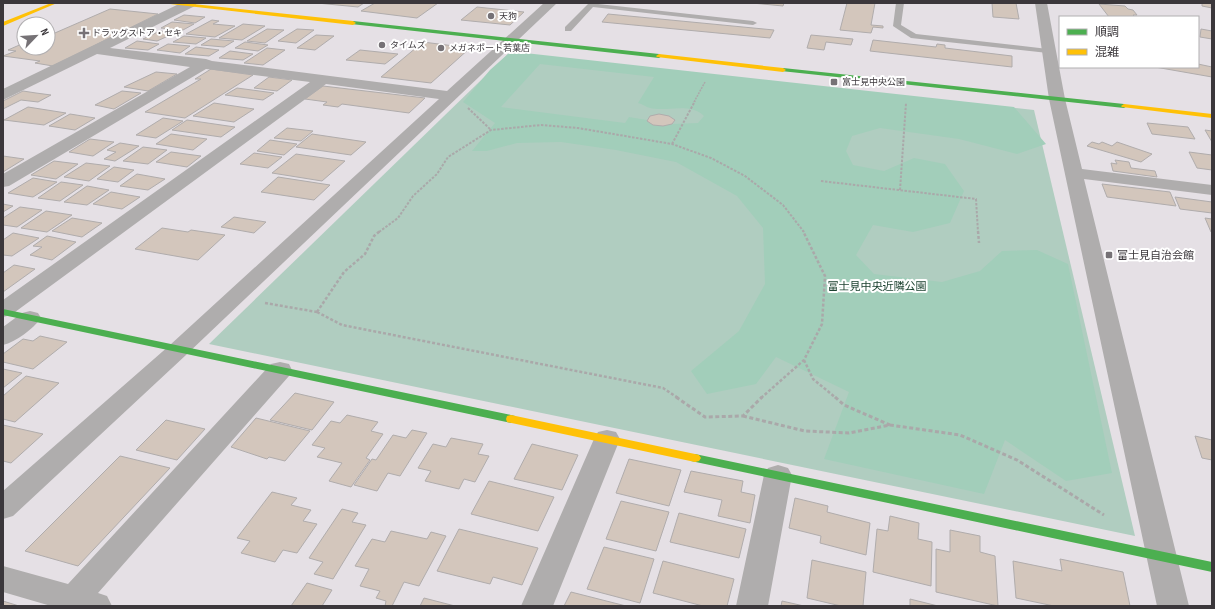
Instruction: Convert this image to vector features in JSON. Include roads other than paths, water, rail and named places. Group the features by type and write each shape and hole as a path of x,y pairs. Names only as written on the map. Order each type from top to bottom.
{"street":[{"path":"3,24 55,3"},
{"path":"170,3 1212,116"},
{"path":"3,508 458,101 512,39 551,3"},
{"path":"1041,3 1057,99 1173,606"},
{"path":"3,95 189,4"},
{"path":"94,50 324,79 458,101"},
{"path":"3,182 206,63"},
{"path":"3,311 324,79"},
{"path":"1074,173 1212,190"},
{"path":"3,311 178,350 280,370 1212,567"},
{"path":"3,338 30,318"},
{"path":"3,579 85,603 280,370"},
{"path":"537,606 607,439"},
{"path":"752,606 778,475"}],"lane":[{"path":"900,3 897,26 914,36 1048,51"},
{"path":"568,28 591,4 752,23"}],"place":[{"name":"天狗","path":"491,16"},
{"name":"ドラッグストア・セキ","path":"84,33"},
{"name":"タイムズ","path":"382,45"},
{"name":"メガネポート若葉店","path":"441,48"},
{"name":"富士見中央公園","path":"834,82"},
{"name":"富士見自治会館","path":"1109,255"}],"park label":[{"name":"富士見中央近隣公園","path":"877,286"}]}
